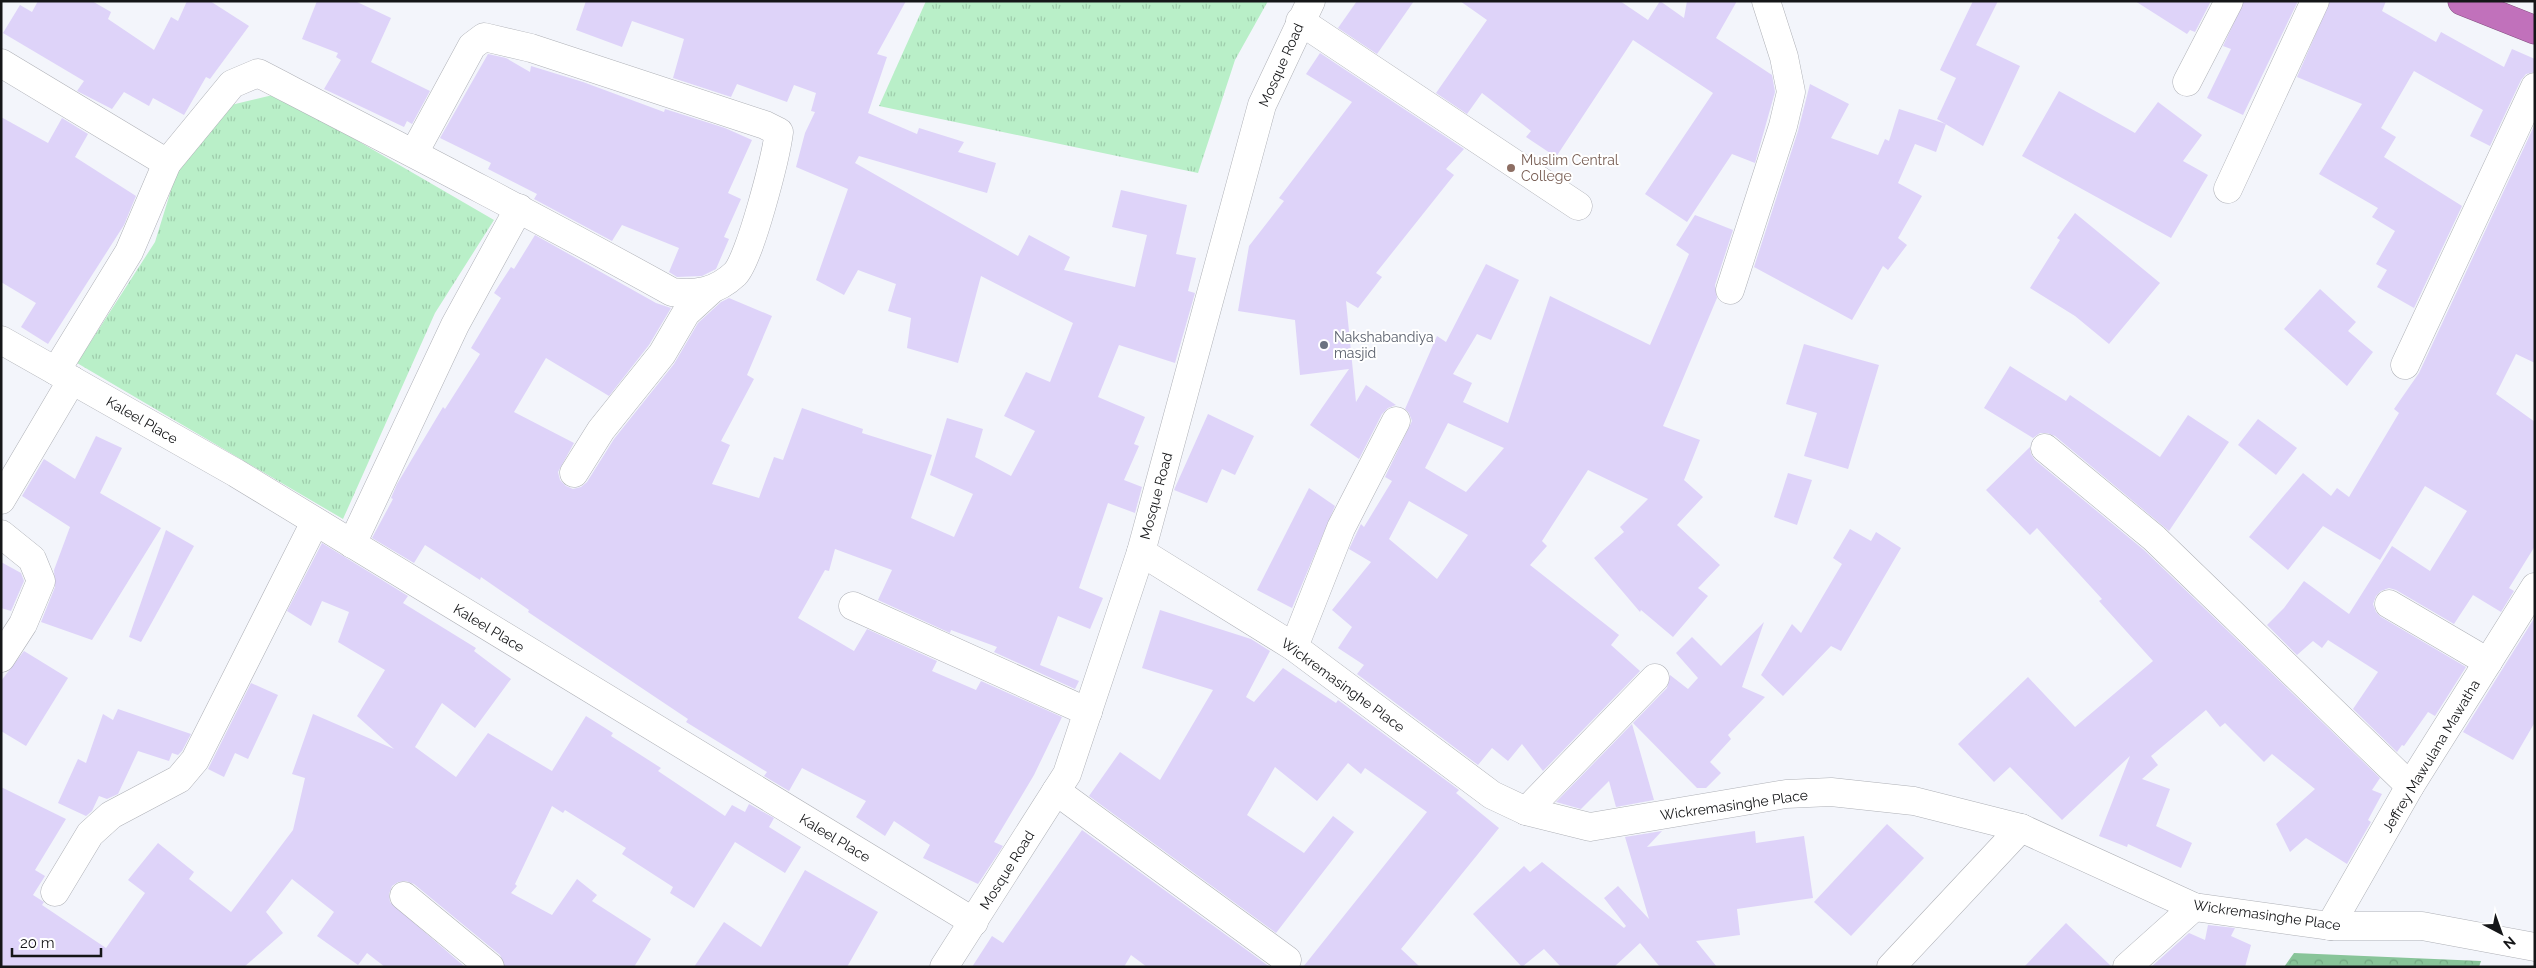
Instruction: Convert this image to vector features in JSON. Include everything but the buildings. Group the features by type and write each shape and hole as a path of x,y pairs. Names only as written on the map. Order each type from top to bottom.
{"highway":[{"path":"2462,1 2535,30"}],"street":[{"path":"1730,290 1783,126 1791,92 1784,57 1766,1"},
{"path":"2187,82 2229,1"},
{"path":"2228,189 2315,1"},
{"path":"1306,11 1578,206"},
{"name":"Mosque Road","path":"944,967 1067,774 1141,552 1262,105 1306,11"},
{"path":"414,153 472,46 484,37 531,48 765,125 779,132 776,154 746,255 736,274 710,291 686,313 662,354 600,430 574,473"},
{"path":"1,63 167,163"},
{"path":"1,500 129,252 167,163 232,84 258,73 519,208 672,292 694,295 710,291"},
{"path":"2406,365 2535,87"},
{"path":"352,544 456,325 519,208"},
{"name":"Kaleel Place","path":"1,340 236,473 974,922"},
{"path":"1294,647 1341,528 1396,421"},
{"path":"2045,448 2154,538 2410,786"},
{"path":"55,892 90,834 111,815 179,779 194,760 315,522"},
{"path":"1,534 32,560 41,582 23,624 1,658"},
{"name":"Wickremasinghe Place","path":"1141,552 1294,647 1492,795 1526,811 1590,827 1786,794 1831,792 1914,801 2021,828 2194,907 2330,926 2422,926 2535,947"},
{"name":"Jeffrey Mawulana Mawatha","path":"2330,926 2410,786 2535,587"},
{"path":"2390,604 2488,662"},
{"path":"853,606 1088,712"},
{"path":"1526,811 1655,678"},
{"path":"1056,791 1287,960"},
{"path":"1891,967 2021,828"},
{"path":"404,896 490,967"},
{"path":"2128,967 2194,907"}],"green space":[{"path":"926,1 1268,1 1235,60 1198,173 879,106"},
{"path":"277,94 494,220 435,313 343,519 77,363 155,242 176,174 231,105"},
{"path":"2294,953 2481,961 2479,967 2284,967"}],"place":[{"name":"Muslim Central College","path":"1511,168"},
{"name":"Nakshabandiya masjid","path":"1324,345"}]}
